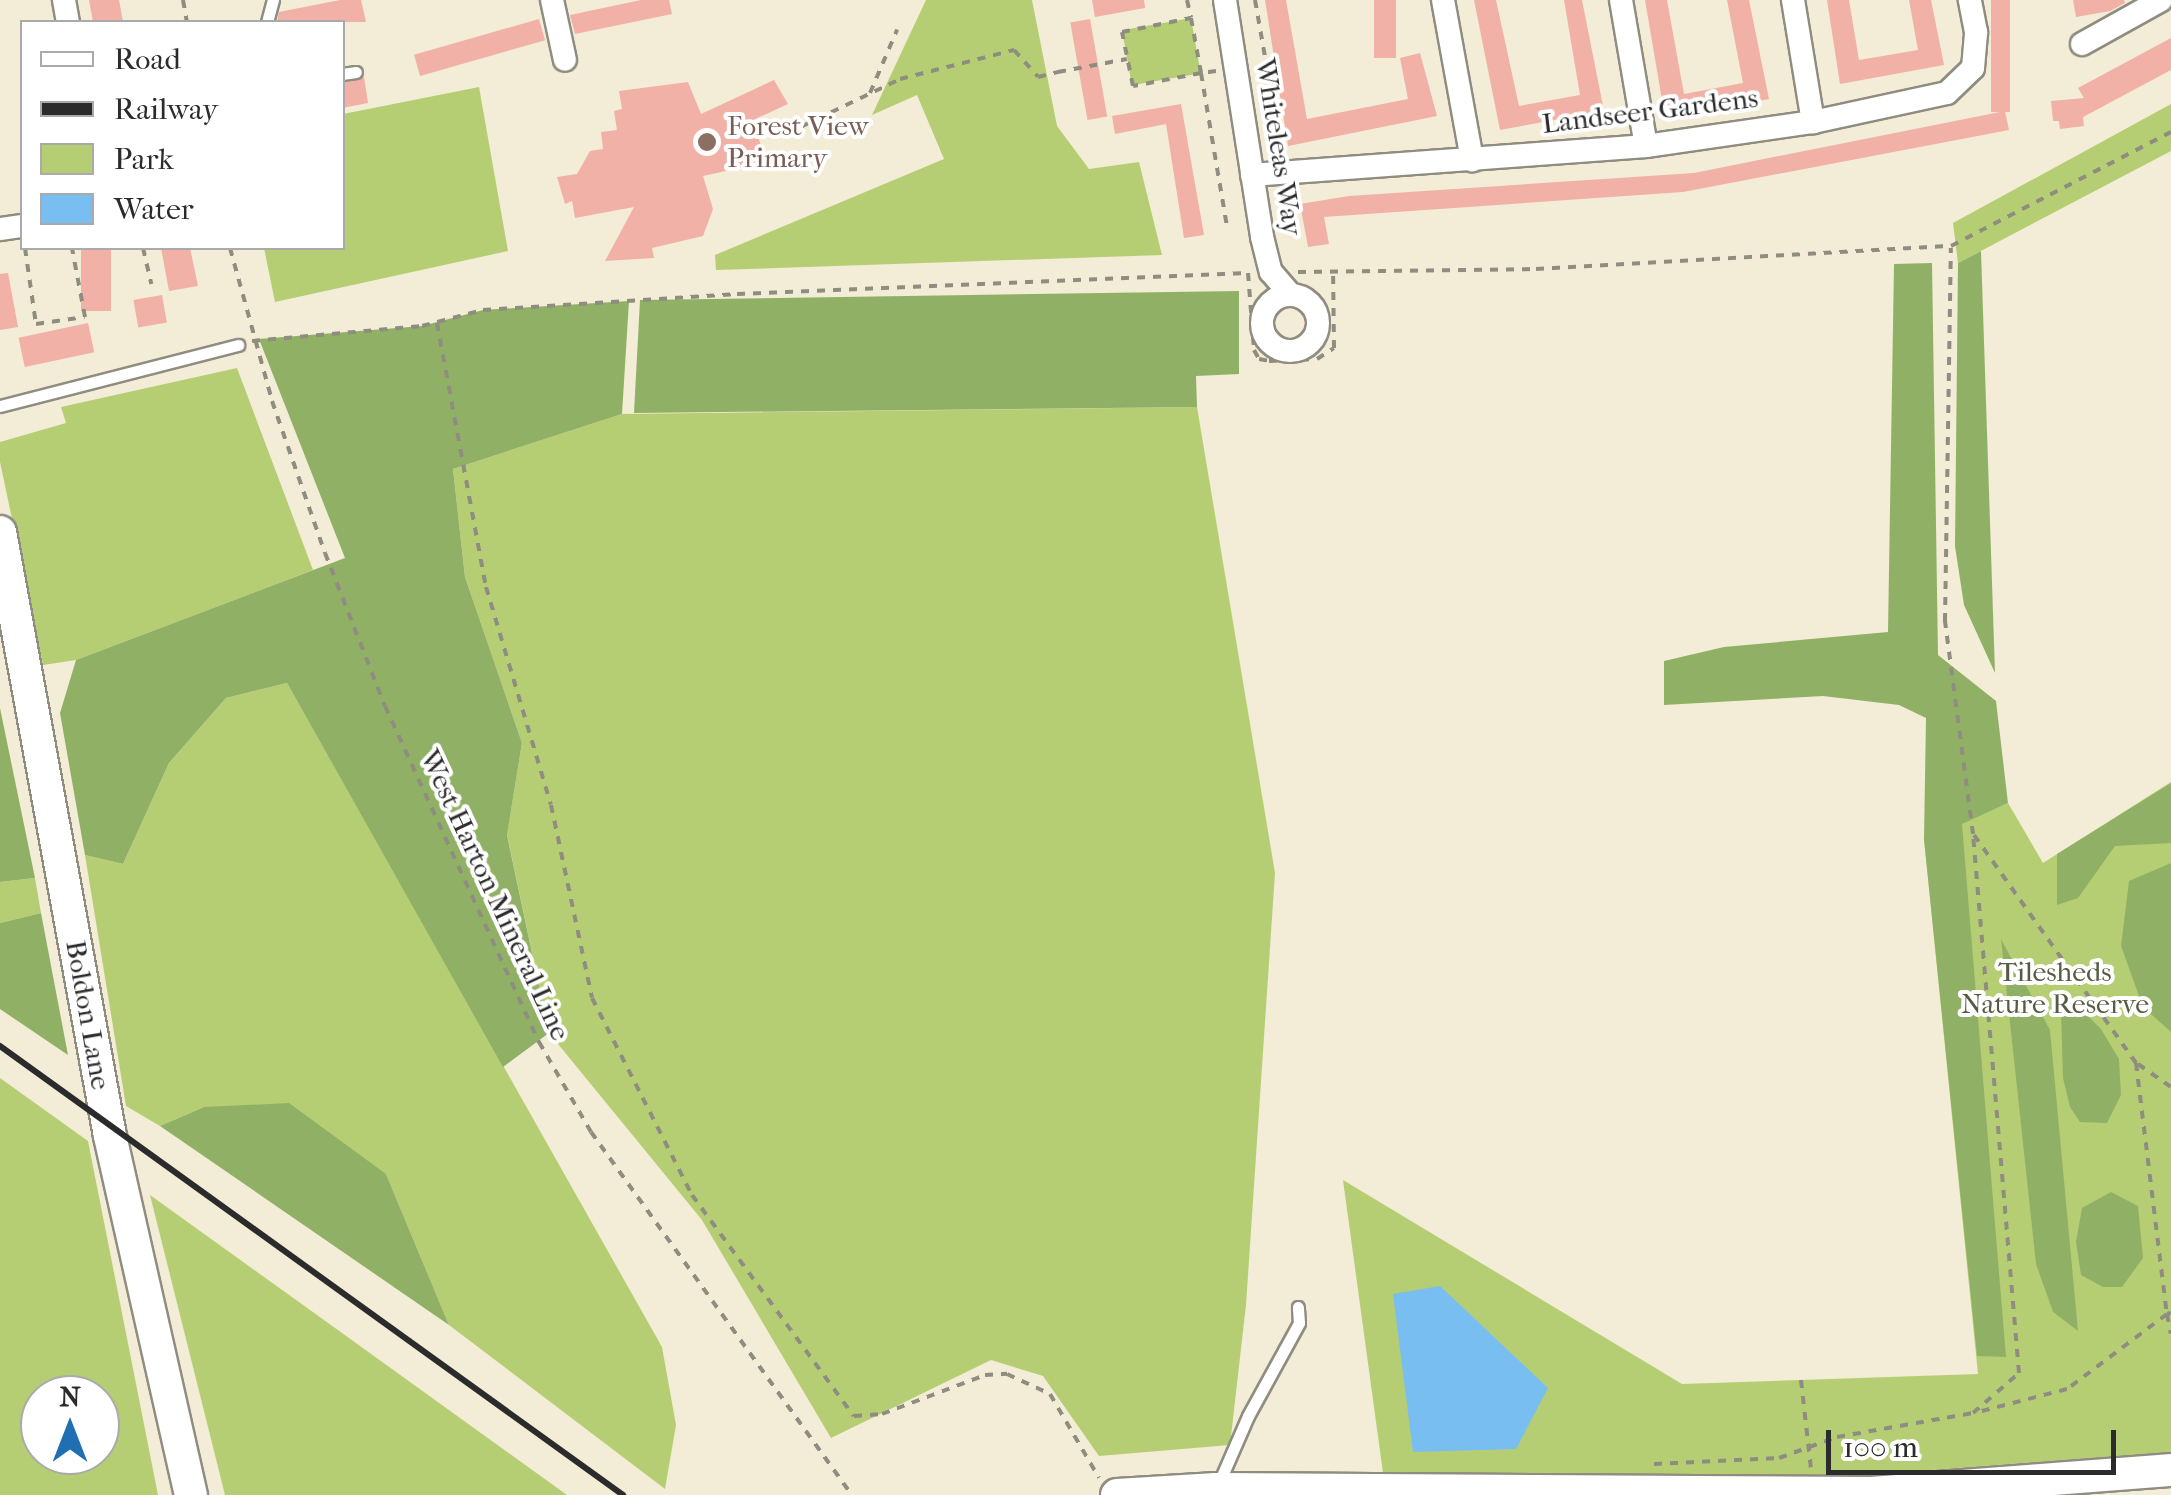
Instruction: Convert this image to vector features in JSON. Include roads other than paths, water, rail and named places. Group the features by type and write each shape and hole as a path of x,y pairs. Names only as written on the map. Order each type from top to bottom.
{"street":[{"path":"552,0 565,60"},
{"name":"Whiteleas Way","path":"1224,0 1252,175 1259,273 1307,301 1317,314 1316,332 1306,345 1288,350 1271,343 1262,326 1267,308"},
{"path":"1443,0 1472,160"},
{"path":"1621,0 1646,146"},
{"path":"1792,0 1813,122"},
{"name":"Landseer Gardens","path":"1252,175 1646,146 1813,122 1947,92 1974,68 1976,32 1970,0"},
{"path":"2082,44 2155,2"},
{"path":"1259,273 1267,308 1291,295"},
{"name":"Boldon Lane","path":"0,532 110,1136 191,1495"},
{"path":"1109,1488 1813,1494 2171,1470"}],"lane":[{"path":"0,406 238,345"},
{"path":"1216,1489 1248,1416 1299,1323 1298,1307"}],"water":[{"path":"1440,1286 1548,1388 1516,1449 1413,1452 1393,1294"}],"railway":[{"path":"0,1046 623,1495"}],"place":[{"name":"Forest View Primary","path":"707,142"}],"park label":[{"name":"Tilesheds Nature Reserve","path":"2055,988"}]}
